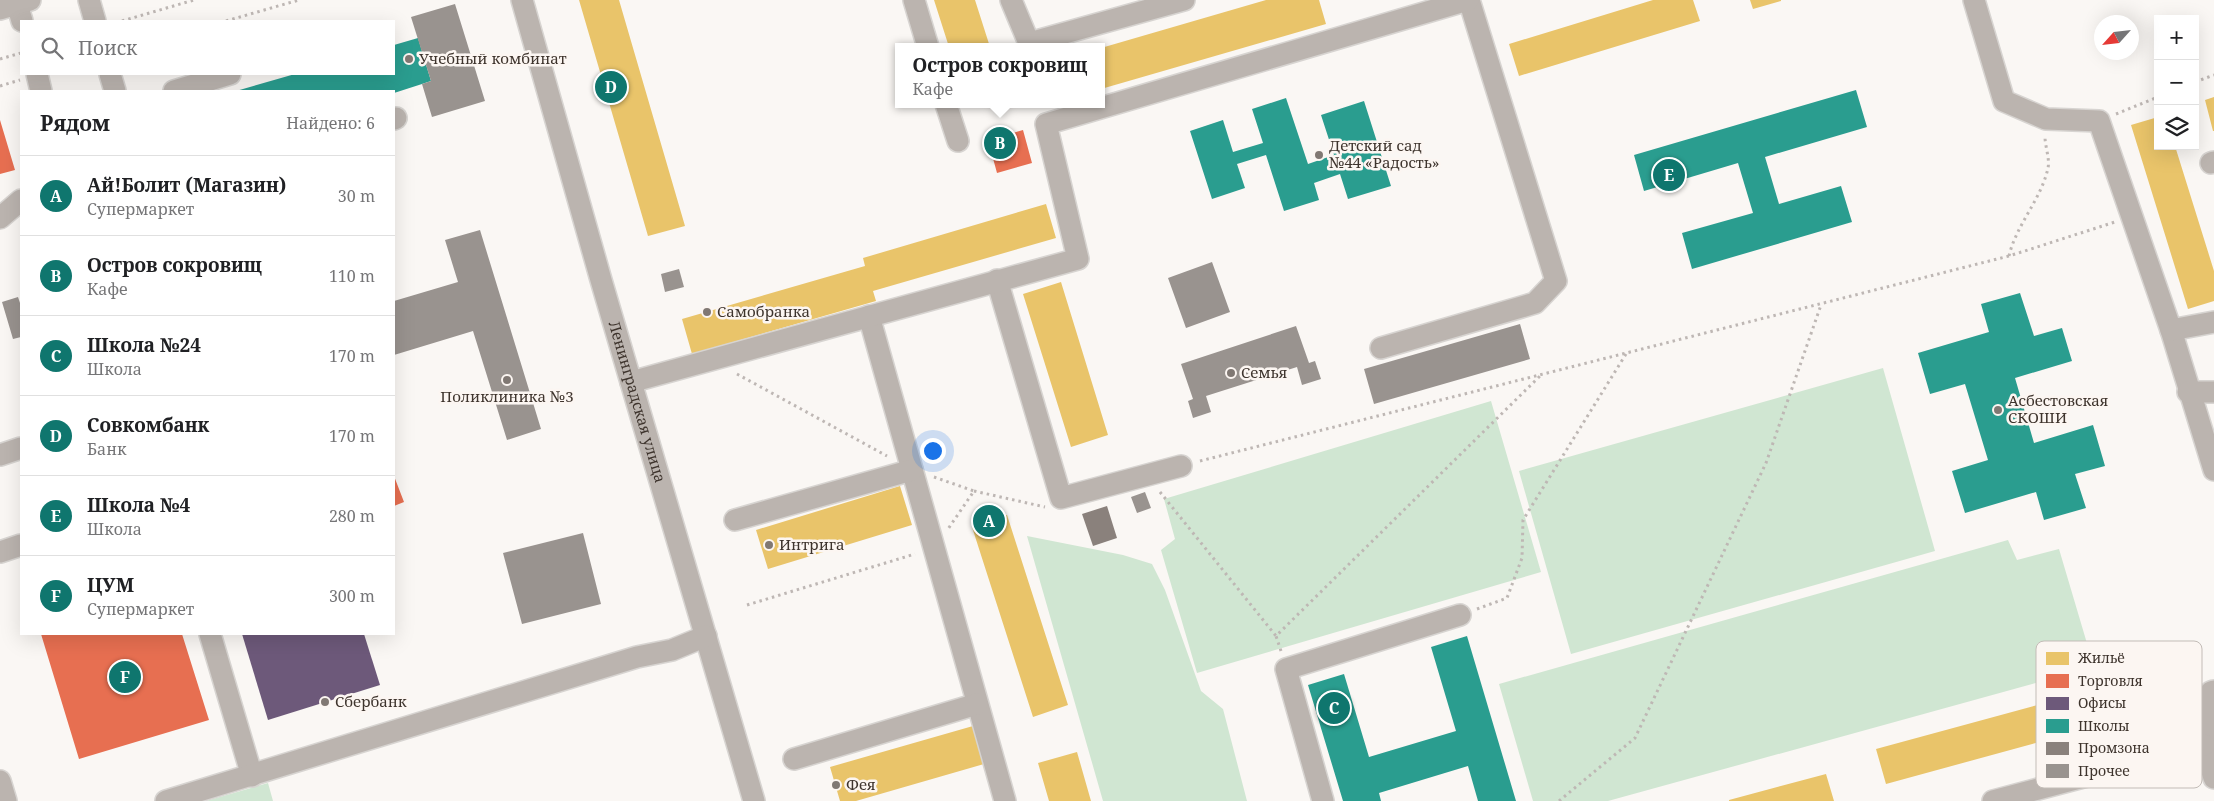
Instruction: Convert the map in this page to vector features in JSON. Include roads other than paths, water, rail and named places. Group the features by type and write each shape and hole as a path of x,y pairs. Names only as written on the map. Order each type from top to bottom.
{"street":[{"path":"89,0 95,20"},
{"name":"Ленинградская улица","path":"522,0 631,382 754,801"},
{"path":"914,0 927,43"},
{"path":"1011,0 1029,43 1184,0"},
{"path":"1105,105 1396,10 1469,0 1556,281 1535,303 1381,348"},
{"path":"1974,0 2004,101 2046,119 2099,121 2171,330 2188,392 2214,470"},
{"path":"37,75 41,90"},
{"path":"110,75 115,90"},
{"path":"177,90 227,75"},
{"path":"947,108 958,141"},
{"path":"631,382 1078,259 1046,124 1095,108"},
{"path":"0,218 20,201"},
{"path":"997,280 1061,498 1181,466"},
{"path":"869,316 1005,801"},
{"path":"2171,330 2214,322"},
{"path":"2188,392 2214,392"},
{"path":"0,455 20,448"},
{"path":"735,520 912,470"},
{"path":"0,552 20,545"},
{"path":"1323,801 1286,669 1460,615"},
{"path":"210,635 252,776"},
{"path":"166,801 611,665 672,650 706,636"},
{"path":"2214,691 2211,692 2209,753 2214,778"},
{"path":"794,759 977,704"},
{"path":"0,781 6,801"},
{"path":"1993,801 2052,788"}],"place":[{"name":"Учебный комбинат","path":"409,59"},
{"name":"Совкомбанк","path":"611,87"},
{"name":"Остров сокровищ","path":"1000,143"},
{"name":"Детский сад №44 «Радость»","path":"1319,155"},
{"name":"Школа №4","path":"1669,175"},
{"name":"Самобранка","path":"707,312"},
{"name":"Семья","path":"1231,373"},
{"name":"Поликлиника №3","path":"507,380"},
{"name":"Асбестовская СКОШИ","path":"1998,410"},
{"name":"Ай!Болит (Магазин)","path":"989,521"},
{"name":"Интрига","path":"769,545"},
{"name":"ЦУМ","path":"125,677"},
{"name":"Сбербанк","path":"325,702"},
{"name":"Школа №24","path":"1334,708"},
{"name":"Фея","path":"836,785"}]}
